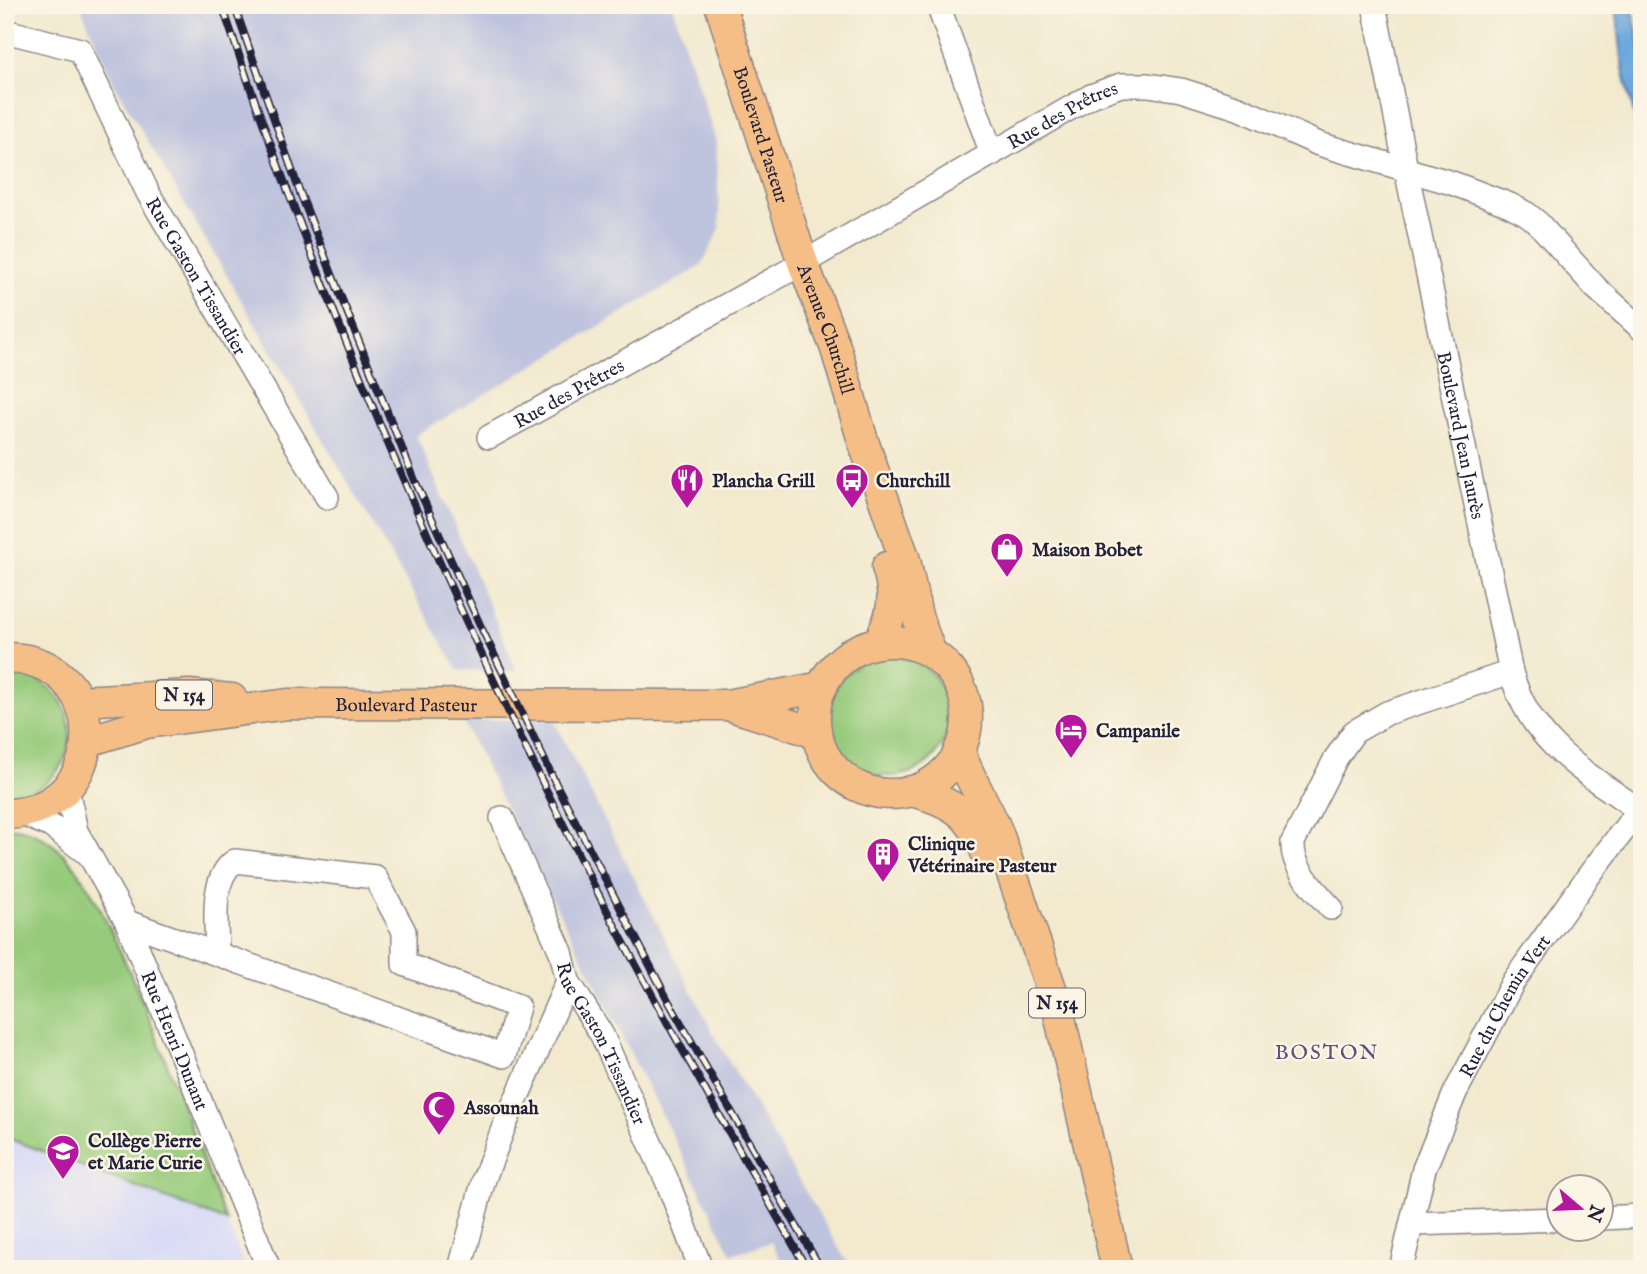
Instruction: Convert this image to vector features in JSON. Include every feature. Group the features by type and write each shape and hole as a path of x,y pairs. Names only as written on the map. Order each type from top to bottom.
{"main road":[{"name":"Boulevard Pasteur","path":"720,5 803,263"},
{"name":"Avenue Churchill","path":"803,263 819,353 831,399 893,589 892,614 878,643"},
{"name":"Avenue Churchill","path":"803,263 836,349 863,441 905,560 917,616 931,653"},
{"path":"878,643 905,643 931,653 951,672 963,696 966,724 959,750 940,776 911,791 874,792 851,783 825,756 816,733 815,710 822,687 844,658 878,643"},
{"path":"5,658 21,658 45,665 65,680 80,701 87,720 88,741 81,767 67,789 47,805 14,814"},
{"name":"N 154","path":"727,705 822,687"},
{"name":"N 154","path":"80,701 189,695 288,704"},
{"name":"Boulevard Pasteur","path":"88,741 147,723 288,704 727,705"},
{"name":"N 154","path":"727,705 816,733"},
{"name":"N 154","path":"959,750 971,781 990,813 998,833 1051,985 1067,1042 1117,1269"},
{"name":"N 154","path":"911,791 939,799 962,812 981,839 1053,1059 1101,1269"}],"street":[{"path":"938,5 992,155"},
{"name":"Boulevard Jean Jaurès","path":"1374,5 1511,672 1523,706 1553,747 1640,811"},
{"name":"Rue Gaston Tissandier","path":"5,31 80,50 148,193 327,497"},
{"name":"Rue des Prêtres","path":"489,437 803,263 1091,96 1110,88 1134,84 1181,90 1238,108 1319,144 1452,183 1527,214 1547,232 1597,288 1642,329"},
{"path":"1331,908 1304,876 1294,856 1293,842 1346,741 1364,724 1387,713 1511,672"},
{"name":"Rue Henri Dunant","path":"67,789 76,831 127,922 268,1269"},
{"name":"Rue du Chemin Vert","path":"1401,1269 1424,1169 1455,1093 1513,982 1587,878 1640,811"},
{"path":"14,814 51,826 90,855"},
{"name":"Rue Gaston Tissandier","path":"502,818 561,952 568,981 602,1035 668,1183 701,1269"},
{"path":"127,922 217,954 504,1056 517,1007 404,964 404,931 374,877 235,861 226,867 218,888 217,954"},
{"path":"460,1269 484,1179 568,981"},
{"path":"1616,1217 1642,1216"},
{"path":"1412,1224 1546,1219"}],"shaded area":[{"path":"80,5 672,5 716,141 720,229 701,266 416,435 517,671 458,670 112,80"},
{"path":"462,720 554,721 719,1044 851,1269 786,1269 771,1242 732,1254"},
{"name":"Collège Pierre et Marie Curie","path":"5,1137 226,1221 246,1269 5,1269"}],"green space":[{"path":"889,656 912,661 931,674 944,693 949,716 944,739 931,758 912,771 889,776 866,771 847,758 834,739 829,716 834,693 847,674 866,661"},
{"path":"5,671 29,674 58,697 67,714 70,733 67,752 58,770 45,783 27,792 5,795"},
{"path":"5,827 24,829 48,841 69,860 92,893 149,1019 226,1221 5,1137"}],"water":[{"path":"1616,5 1631,5 1642,53 1642,176 1634,114 1623,68"}],"railway":[{"path":"222,5 300,223 342,331 431,544 479,649 580,858 634,962 807,1269"},
{"path":"234,5 299,190 341,297 416,483 481,627 556,784 669,1002 821,1269"}],"place":[{"name":"Plancha Grill","path":"687,510"},
{"name":"Churchill","path":"852,510"},
{"name":"Maison Bobet","path":"1007,579"},
{"name":"Campanile","path":"1071,760"},
{"name":"Clinique Vétérinaire Pasteur","path":"883,884"},
{"name":"Assounah","path":"439,1137"},
{"name":"Collège Pierre et Marie Curie","path":"63,1181"}],"district":[{"name":"BOSTON","path":"1327,1052"}]}
